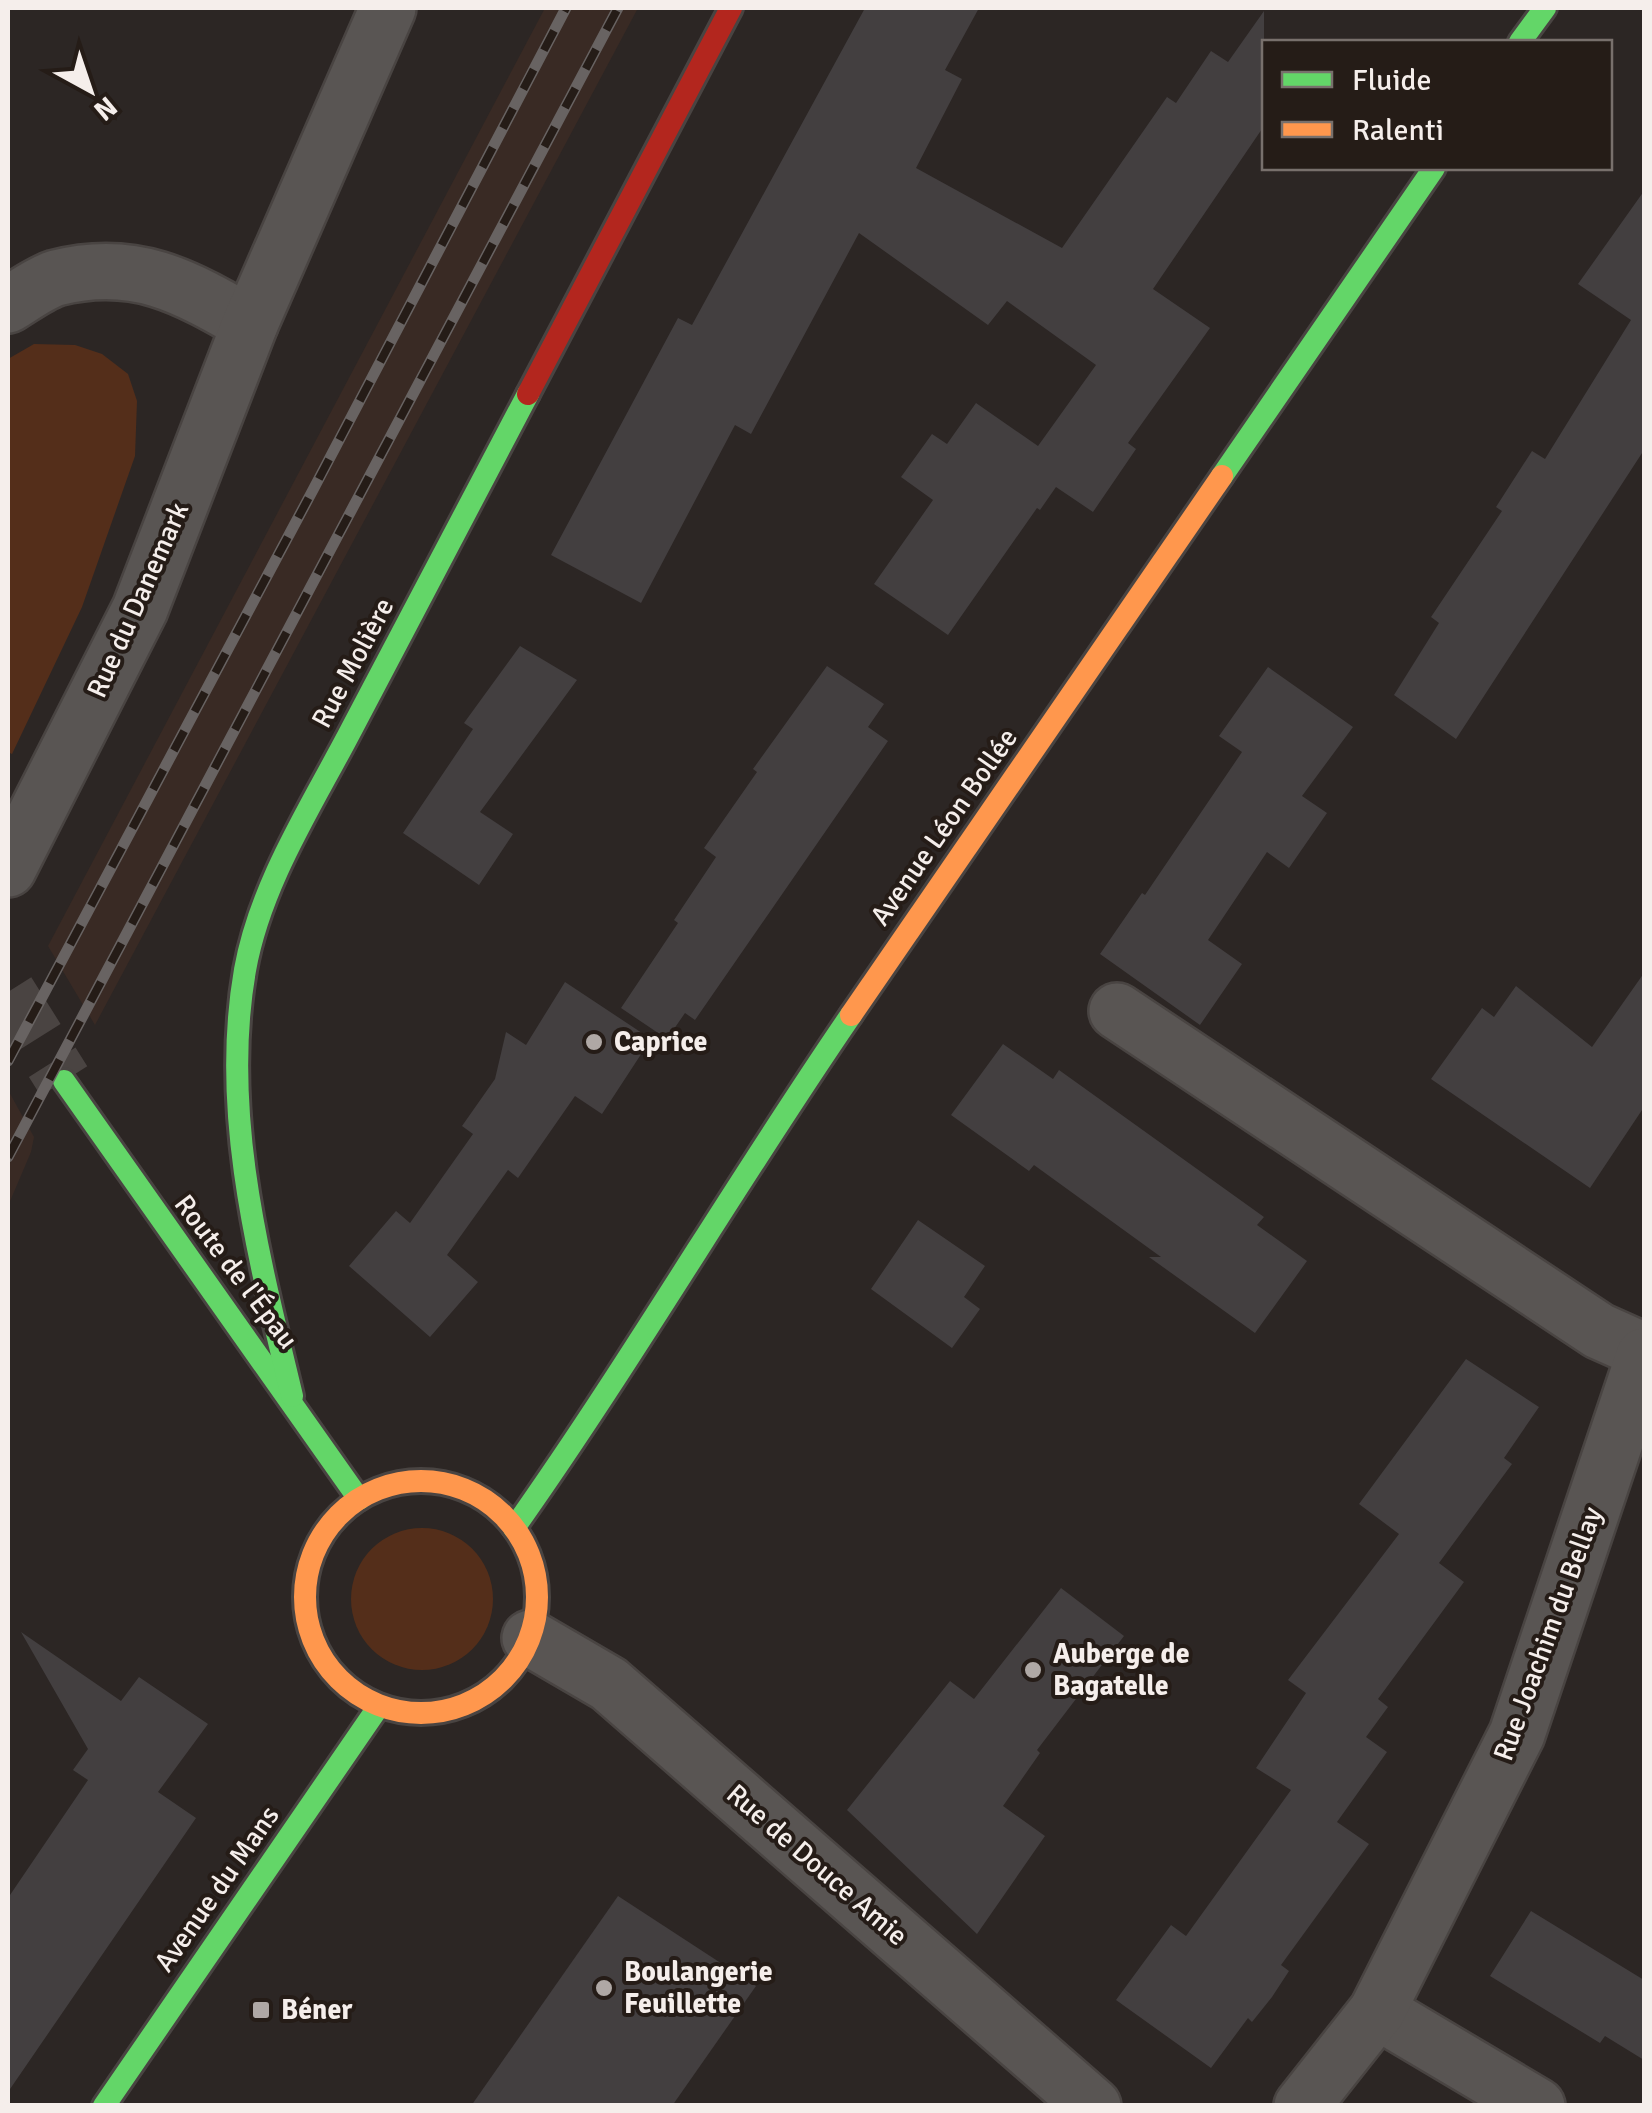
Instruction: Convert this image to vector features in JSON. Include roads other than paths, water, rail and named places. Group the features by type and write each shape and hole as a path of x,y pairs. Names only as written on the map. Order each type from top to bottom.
{"main road":[{"name":"Rue Molière","path":"292,1396 250,1219 239,1146 238,1052 243,981 258,919 283,860 730,8"},
{"path":"1521,40 1545,8"},
{"name":"Avenue Léon Bollée","path":"514,1528 574,1442 786,1110 1433,170"},
{"name":"Route de l'Épau","path":"64,1081 146,1202 292,1396 359,1499"},
{"path":"403,1482 437,1482 468,1491 494,1506 514,1528 533,1563 537,1604 530,1638 513,1668 490,1692 454,1709 412,1713 379,1706 348,1689 325,1663 310,1632 305,1597 310,1563 326,1531 359,1499 403,1482"},
{"name":"Avenue du Mans","path":"104,2106 379,1706"}],"street":[{"name":"Rue du Danemark","path":"8,869 140,609 250,324 388,8"},
{"path":"8,305 54,279 104,272 147,274 204,298 250,324"},
{"name":"Rue Joachim du Bellay","path":"1117,1011 1598,1331 1644,1354 1518,1734 1376,2011 1302,2106"},
{"name":"Rue de Douce Amie","path":"530,1638 609,1684 1093,2106"},
{"path":"1376,2011 1537,2106"}],"tunnel":[{"path":"8,992 64,1081"}],"railway":[{"path":"8,1061 566,8"},
{"path":"8,1157 618,8"}],"place":[{"name":"Caprice","path":"594,1042"},
{"name":"Auberge de Bagatelle","path":"1033,1670"},
{"name":"Boulangerie Feuillette","path":"604,1988"},
{"name":"Béner","path":"261,2010"}]}
